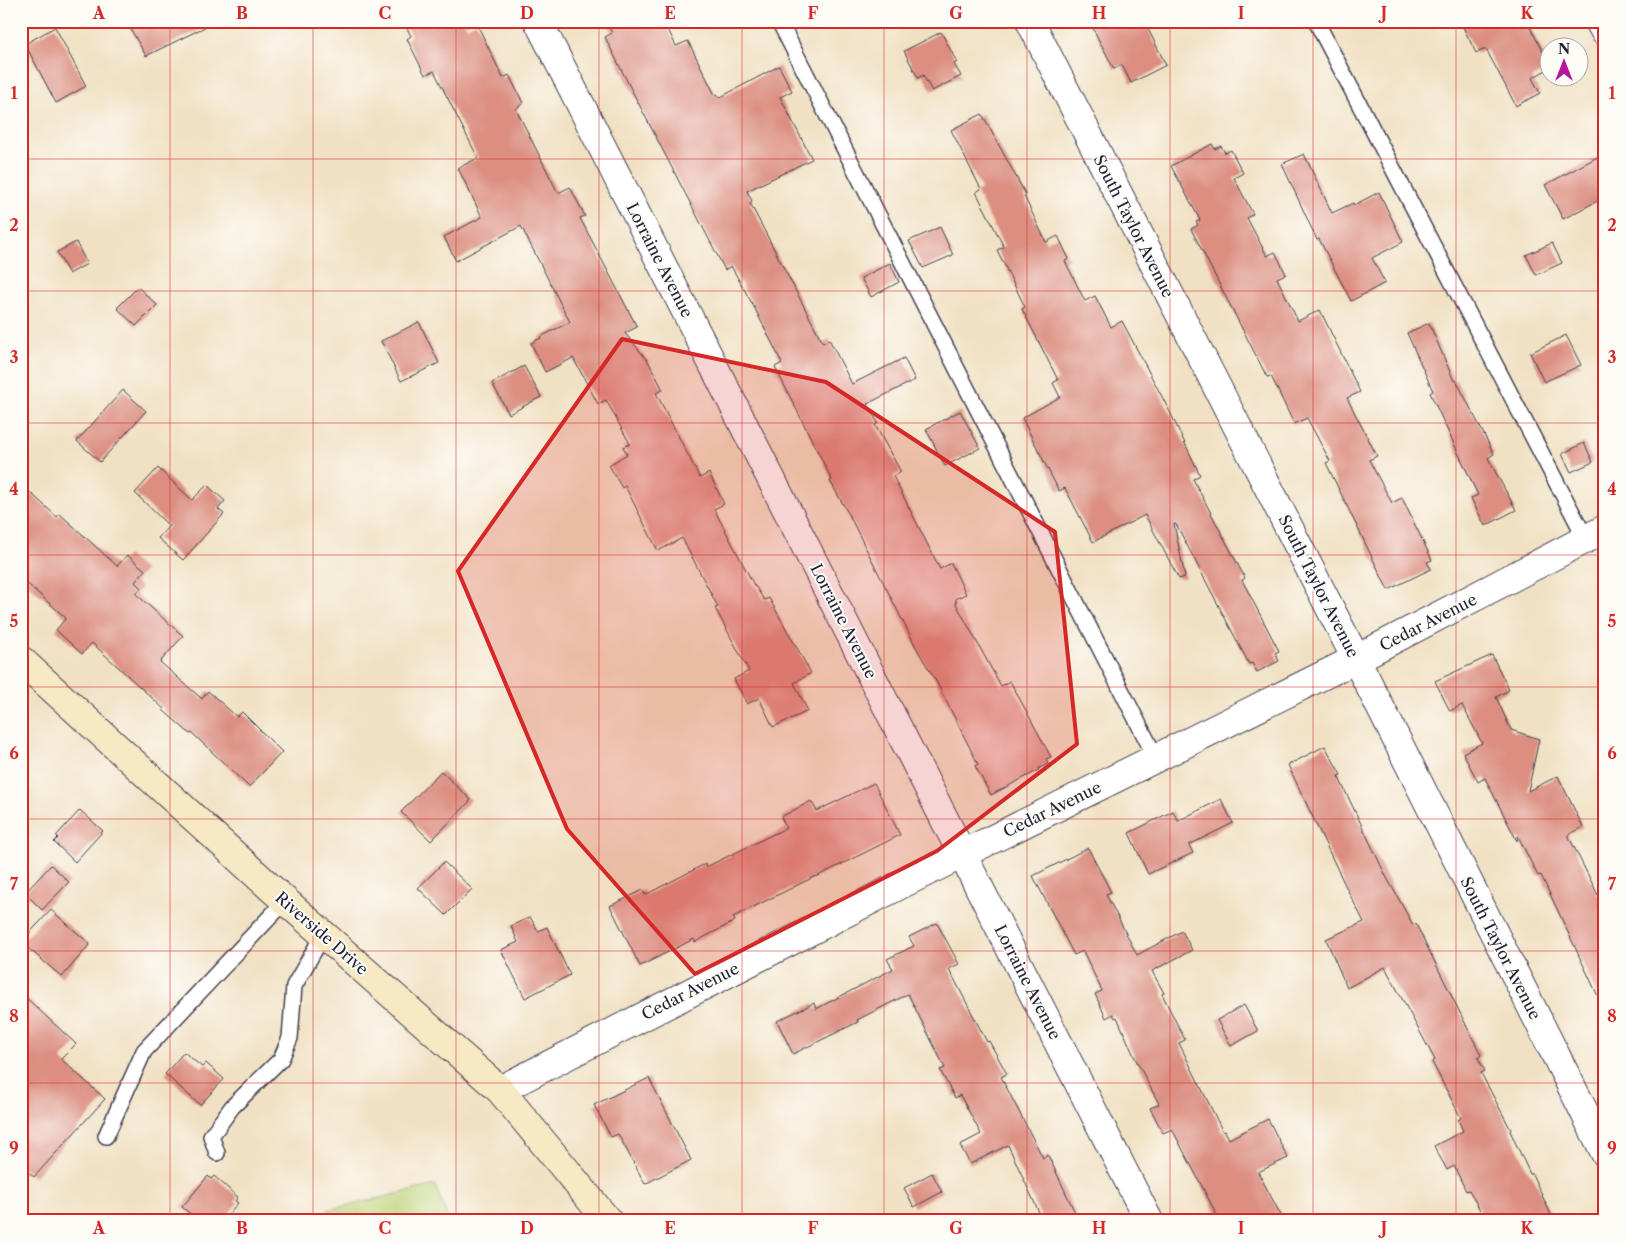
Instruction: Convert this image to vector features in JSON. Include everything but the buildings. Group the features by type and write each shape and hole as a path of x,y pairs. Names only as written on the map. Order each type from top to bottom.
{"street":[{"name":"Lorraine Avenue","path":"538,21 1149,1221"},
{"name":"South Taylor Avenue","path":"1030,21 1356,659 1605,1153"},
{"path":"1599,21 1605,32"},
{"name":"Cedar Avenue","path":"500,1090 778,946 1356,659 1595,534"},
{"name":"Riverside Drive","path":"21,660 285,901 500,1090 608,1221"}],"lane":[{"path":"779,21 1156,758"},
{"path":"1316,21 1595,534"},
{"path":"106,1136 144,1051 285,901"},
{"path":"217,1153 211,1136 232,1107 281,1059 290,1038 294,986 323,935"}],"highlighted area":[{"path":"622,339 826,382 1055,532 1077,744 937,851 695,974 567,829 458,571"}],"green space":[{"path":"435,1185 449,1221 322,1221 328,1210"}]}
